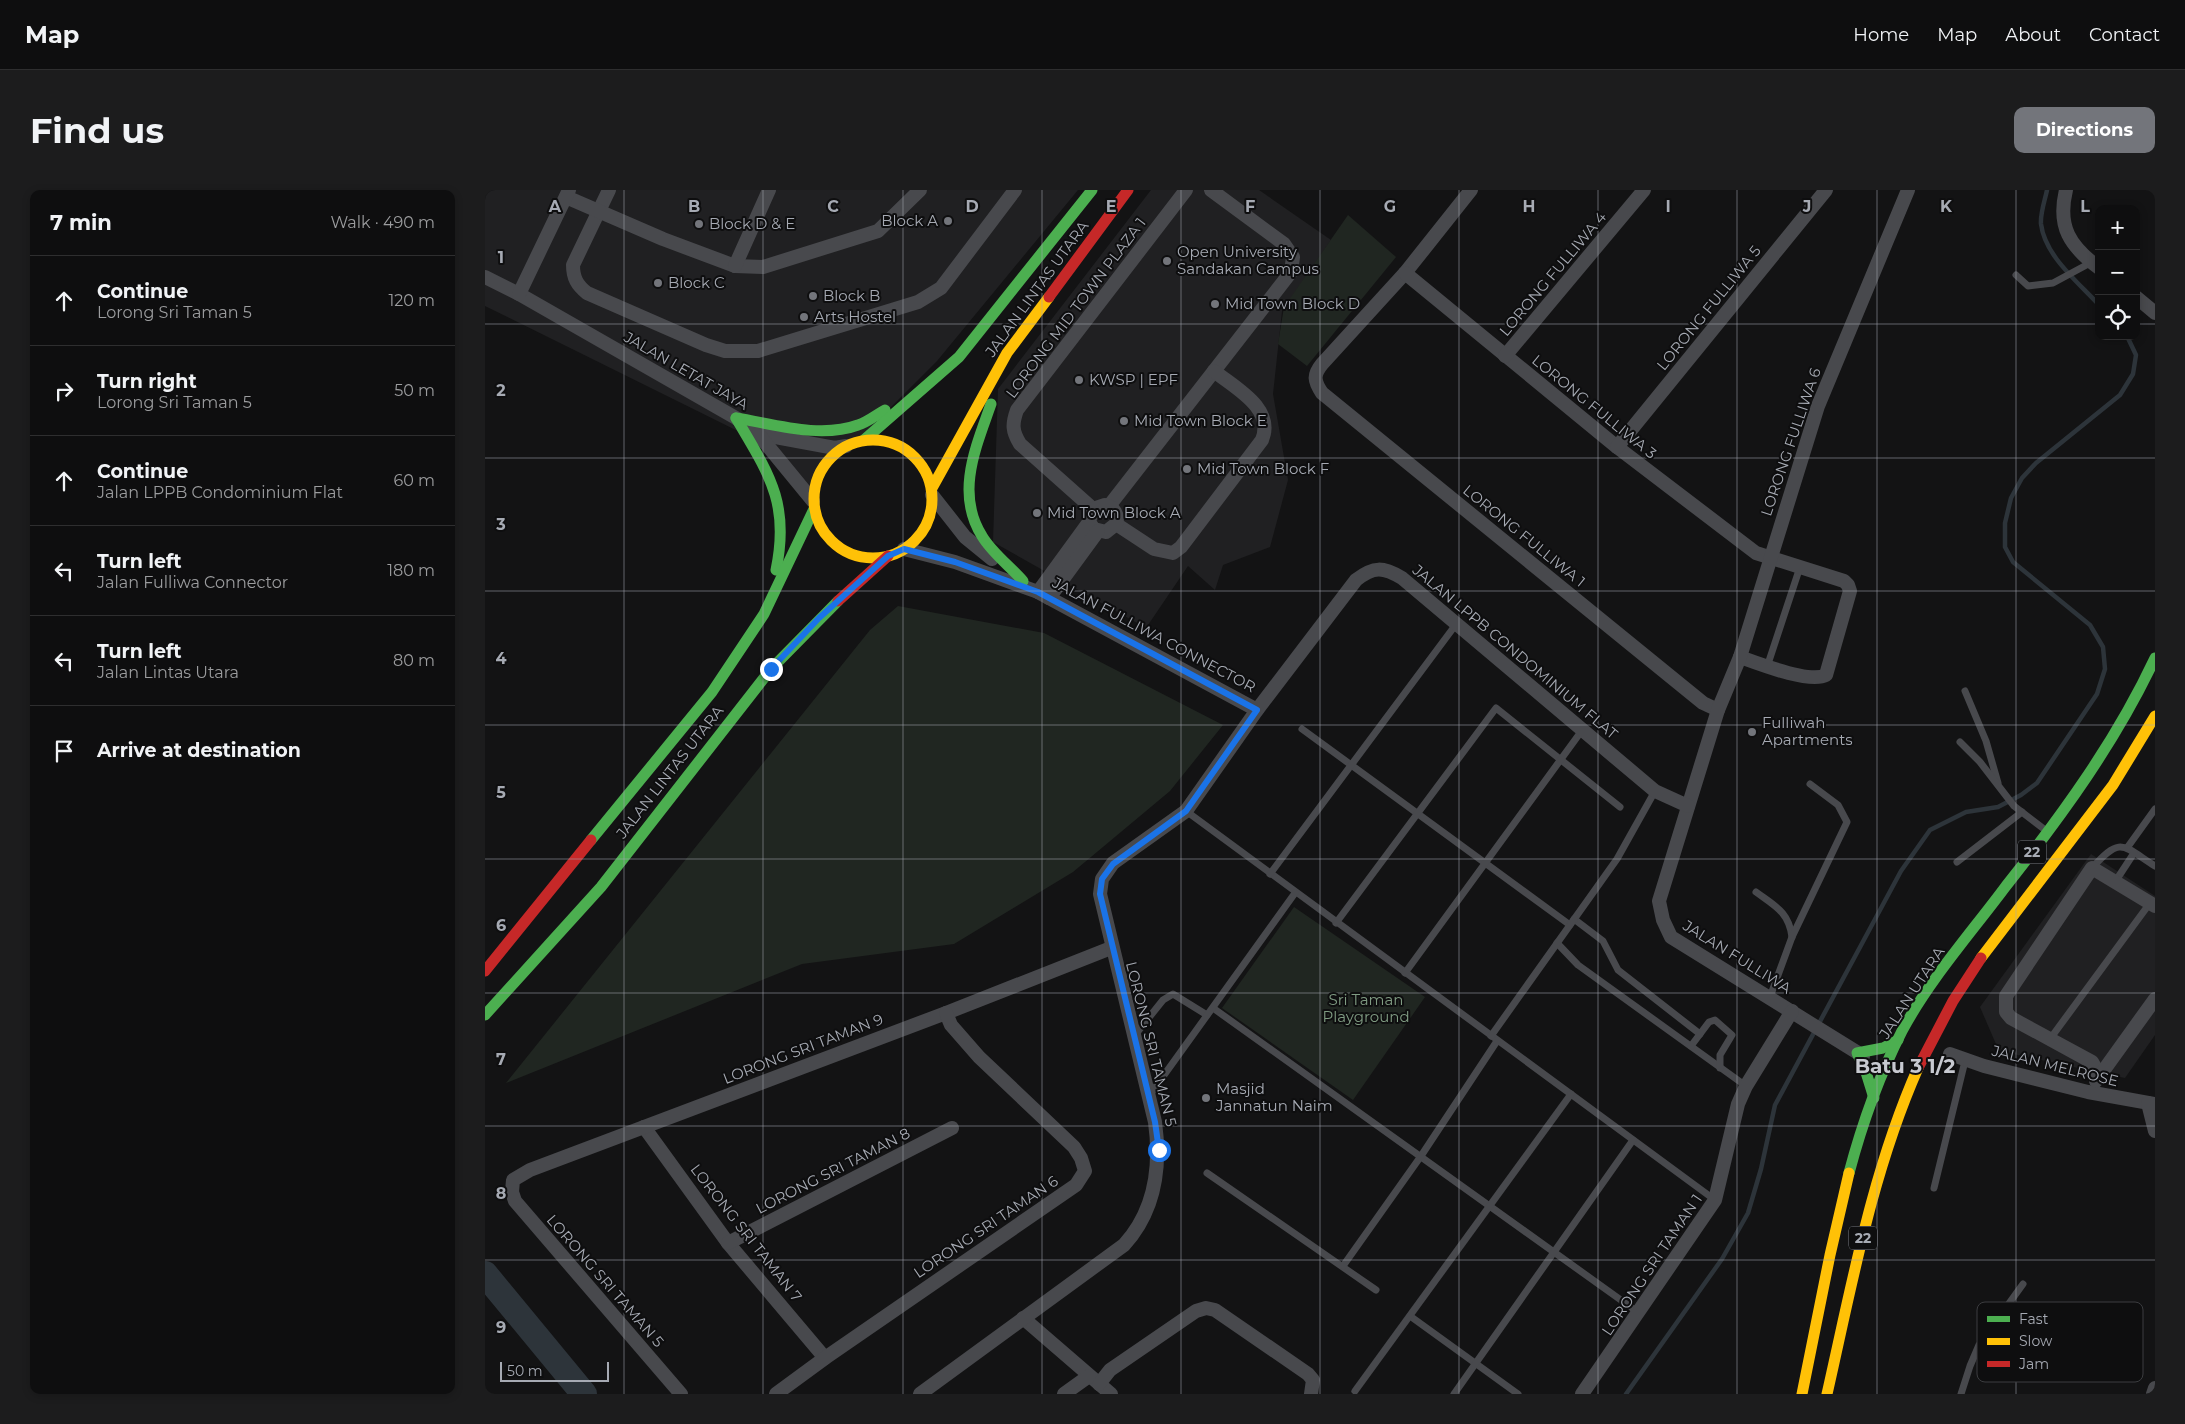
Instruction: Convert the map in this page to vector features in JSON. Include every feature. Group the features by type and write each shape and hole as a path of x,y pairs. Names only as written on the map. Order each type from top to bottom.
{"main road":[{"name":"JALAN LINTAS UTARA","path":"864,440 959,357 1092,190"},
{"name":"JALAN LINTAS UTARA","path":"932,491 1007,353 1128,190"},
{"path":"1007,353 969,472 968,507 983,537 1023,581"},
{"path":"736,418 820,430 840,429 857,425 887,409 959,357"},
{"path":"736,418 771,479 782,519 779,558 764,614"},
{"path":"864,440 887,441 907,450 923,467 932,491 931,511 925,526 916,539 904,549 888,556 868,558 849,553 833,542 821,528 814,505 817,479 828,460 846,446 864,440"},
{"name":"JALAN LINTAS UTARA","path":"485,971 712,692 764,614 814,505"},
{"name":"JALAN LINTAS UTARA","path":"485,1015 601,887 771,669 819,618 888,556"},
{"name":"JALAN UTARA","path":"1802,1394 1845,1191 1885,1067 1898,1040 1941,973 2073,798 2110,742 2143,685 2155,658"},
{"name":"22","path":"1827,1394 1879,1171 1910,1086 1952,1002 1981,958 2108,792 2155,716"},
{"path":"1910,1057 1932,1022 1952,1002"},
{"path":"1874,1098 1865,1069 1857,1053 1883,1048 1898,1040"},
{"path":"1885,1067 1892,1068 1900,1065"}],"street":[{"path":"609,190 573,265 573,275 578,285 587,293 706,345 725,351 741,352 776,347 918,302 941,288 1015,190"},
{"path":"735,266 769,190"},
{"path":"519,294 568,194 599,212 735,266 763,267 820,251 878,231 920,190"},
{"name":"LORONG MID TOWN PLAZA 1","path":"1093,521 1020,444 1014,434 1013,422 1017,410 1186,190"},
{"path":"1109,506 1291,272 1293,257 1284,244 1211,190"},
{"path":"1405,273 1471,190"},
{"name":"LORONG FULLIWA 4","path":"1505,356 1644,190"},
{"name":"LORONG FULLIWA 5","path":"1617,447 1826,190"},
{"name":"LORONG FULLIWA 6","path":"1718,710 1740,657 1769,557 1817,406 1908,190"},
{"path":"2066,190 2063,219 2065,229 2075,247 2095,265"},
{"name":"LORONG FULLIWA 3","path":"1405,273 1617,447 1756,553 1843,581 1849,585 1850,591 1826,675 1815,678 1767,667"},
{"name":"LORONG FULLIWA 1","path":"1405,273 1316,372 1315,382 1321,393 1703,703 1718,710"},
{"name":"JALAN LETAT JAYA","path":"485,277 519,294 736,418 758,434 835,448 846,446"},
{"path":"2140,300 2155,313"},
{"path":"1115,524 1154,549 1173,553 1181,547 1262,440 1266,429 1262,412 1213,371"},
{"path":"758,434 814,505"},
{"name":"JALAN FULLIWA CONNECTOR","path":"932,491 954,526 974,546 1023,581 1041,593 1257,710"},
{"path":"1041,593 1093,521 1101,504 1109,506 1115,512 1115,524 1110,530 1093,521"},
{"name":"JALAN FULLIWA CONNECTOR","path":"904,549 955,562 1041,593"},
{"name":"JALAN LPPB CONDOMINIUM FLAT","path":"1186,811 1257,710 1356,580 1369,570 1391,571 1402,578 1584,729 1655,791 1688,806"},
{"path":"1740,657 1767,667"},
{"name":"JALAN FULLIWA","path":"1718,710 1659,901 1663,920 1671,937 1857,1053 1885,1067"},
{"name":"LORONG SRI TAMAN 5","path":"920,1394 1125,1245 1141,1224 1151,1197 1159,1150 1111,948 1100,886 1106,871 1113,864 1186,811"},
{"path":"2098,1078 2095,1065 2087,1058 2011,1018 2006,1012 2006,996 2092,868 2153,905"},
{"name":"LORONG SRI TAMAN 9","path":"512,1186 513,1180 530,1170 946,1013 1111,948"},
{"path":"2088,1092 2155,999"},
{"path":"1910,1086 1923,1067 1931,1061 1950,1054 1945,1034 1952,1002"},
{"name":"LORONG SRI TAMAN 1","path":"1582,1394 1715,1200 1738,1104 1746,1086 1792,1011"},
{"name":"LORONG SRI TAMAN 6","path":"776,1394 825,1358 1076,1185 1085,1171 1081,1158 1073,1147 979,1057 951,1025 946,1013"},
{"name":"JALAN MELROSE","path":"1950,1054 1965,1061 2088,1092 2151,1103"},
{"path":"2087,1058 2100,1060 2113,1055"},
{"path":"2151,1103 2155,1131"},
{"name":"LORONG SRI TAMAN 7","path":"644,1126 728,1242 825,1358"},
{"name":"LORONG SRI TAMAN 8","path":"728,1242 952,1128"},
{"name":"LORONG SRI TAMAN 5","path":"512,1186 515,1201 681,1394"},
{"path":"1064,1394 1094,1380 1196,1311 1206,1308 1215,1310 1308,1374 1313,1380 1311,1394"},
{"path":"1023,1318 1111,1394"},
{"path":"2153,1394 2155,1388"}],"lane":[{"path":"2016,274 2028,286 2053,283 2075,271 2095,265"},
{"path":"1767,667 1800,567"},
{"path":"1270,874 1457,623"},
{"path":"1965,691 1986,741 1999,788"},
{"path":"1336,923 1496,708 1621,807"},
{"path":"1302,729 1485,863 1603,941 1618,970 1700,1034"},
{"path":"1405,973 1584,729"},
{"path":"1960,742 1980,762 2014,806 2047,832"},
{"path":"1770,997 1792,937 1847,822 1838,805 1810,784"},
{"path":"1343,1266 1421,1156 1494,1038 1557,943 1617,859 1655,791"},
{"path":"2127,848 2155,809"},
{"path":"1186,811 1715,1200"},
{"path":"1957,862 2022,812"},
{"path":"2092,868 2113,848 2119,846 2127,848 2155,866"},
{"path":"2115,882 2134,853"},
{"path":"1756,892 1791,922 1792,937"},
{"path":"1148,1098 1295,893"},
{"path":"2050,1039 2153,905"},
{"path":"1557,943 1578,965 1746,1086"},
{"path":"1133,1037 1163,1000 1173,994 1207,1015"},
{"path":"1213,1008 1639,1313"},
{"path":"1691,1046 1712,1019 1732,1035 1720,1055 1720,1068"},
{"path":"1934,1188 1965,1061"},
{"path":"1355,1391 1571,1094"},
{"path":"1454,1394 1633,1140"},
{"path":"1207,1173 1376,1290"},
{"path":"2010,1302 2023,1284"},
{"path":"1410,1316 1518,1394"},
{"path":"1961,1394 1977,1350"}],"shaded area":[{"path":"485,190 1078,190 937,361 873,425 829,462 811,505 760,442 485,306"},
{"path":"1151,190 1259,190 1331,240 1282,311 1273,394 1288,480 1270,547 1223,565 1215,590 1188,566 1146,628 993,542 998,389"},
{"path":"2091,854 2155,896 2155,1035 2125,1078 1999,1051 1980,1007"}],"green space":[{"path":"1348,215 1396,257 1307,366 1278,344 1284,307"},
{"path":"898,606 1044,633 1223,725 1170,791 1073,872 954,944 802,964 506,1083 870,630"},
{"name":"Sri Taman Playground","path":"1294,907 1425,997 1353,1100 1222,1008"}],"waterway":[{"path":"2047,190 2041,220 2044,236 2056,258 2095,301"},
{"path":"1626,1394 1722,1259 1748,1213 1761,1169 1775,1105 1901,871 1930,830 1966,812 1998,807 2021,795 2037,783 2097,694 2105,669 2103,647 2090,625 2013,562 2005,547 2005,523 2011,498 2022,478 2036,463 2120,395 2133,374 2136,355 2129,340"},
{"path":"485,1274 584,1394"}],"traffic: fast":[{"path":"864,440 959,357 1092,190"},
{"path":"991,404 974,453 969,487 970,503 974,520 986,542 1023,581"},
{"path":"736,418 797,429 828,431 862,424 885,410"},
{"path":"736,418 767,473 774,490 780,526 780,547 776,570"},
{"path":"591,840 712,692 764,614 814,509"},
{"path":"485,1015 601,887 771,669 838,601"},
{"path":"1849,1173 1865,1118 1894,1048 1913,1012 1938,975 2068,804 2106,748 2140,689 2155,658"},
{"path":"1874,1098 1865,1069 1857,1053 1883,1048 1898,1040"}],"traffic: slow":[{"path":"932,488 1007,353 1049,297"},
{"path":"873,440 895,445 915,457 927,477 932,499 927,521 915,541 895,553 873,558 851,553 831,541 819,521 814,499 819,477 831,457 851,445 873,440"},
{"path":"1981,958 2113,785 2155,716"},
{"path":"1827,1394 1876,1188 1888,1147 1918,1068"},
{"path":"1802,1394 1830,1255 1849,1173"}],"traffic: jam":[{"path":"1049,297 1128,190"},
{"path":"838,601 888,556"},
{"path":"485,971 591,840"},
{"path":"1918,1068 1953,1001 1981,958"}],"place":[{"name":"Block A","path":"948,221"},
{"name":"Block D & E","path":"699,224"},
{"name":"Open University Sandakan Campus","path":"1167,261"},
{"name":"Block C","path":"658,283"},
{"name":"Block B","path":"813,296"},
{"name":"Mid Town Block D","path":"1215,304"},
{"name":"Arts Hostel","path":"804,317"},
{"name":"KWSP | EPF","path":"1079,380"},
{"name":"Mid Town Block E","path":"1124,421"},
{"name":"Mid Town Block F","path":"1187,469"},
{"name":"Mid Town Block A","path":"1037,513"},
{"name":"Fulliwah Apartments","path":"1752,732"},
{"name":"Masjid Jannatun Naim","path":"1206,1098"}],"district":[{"name":"Batu 3 1/2","path":"1905,1066"}],"route":[{"path":"771,669 819,618 888,556 904,549 955,562 1038,592 1257,710 1186,811 1113,864 1106,871 1100,886 1111,948 1155,1122 1159,1150"}]}
